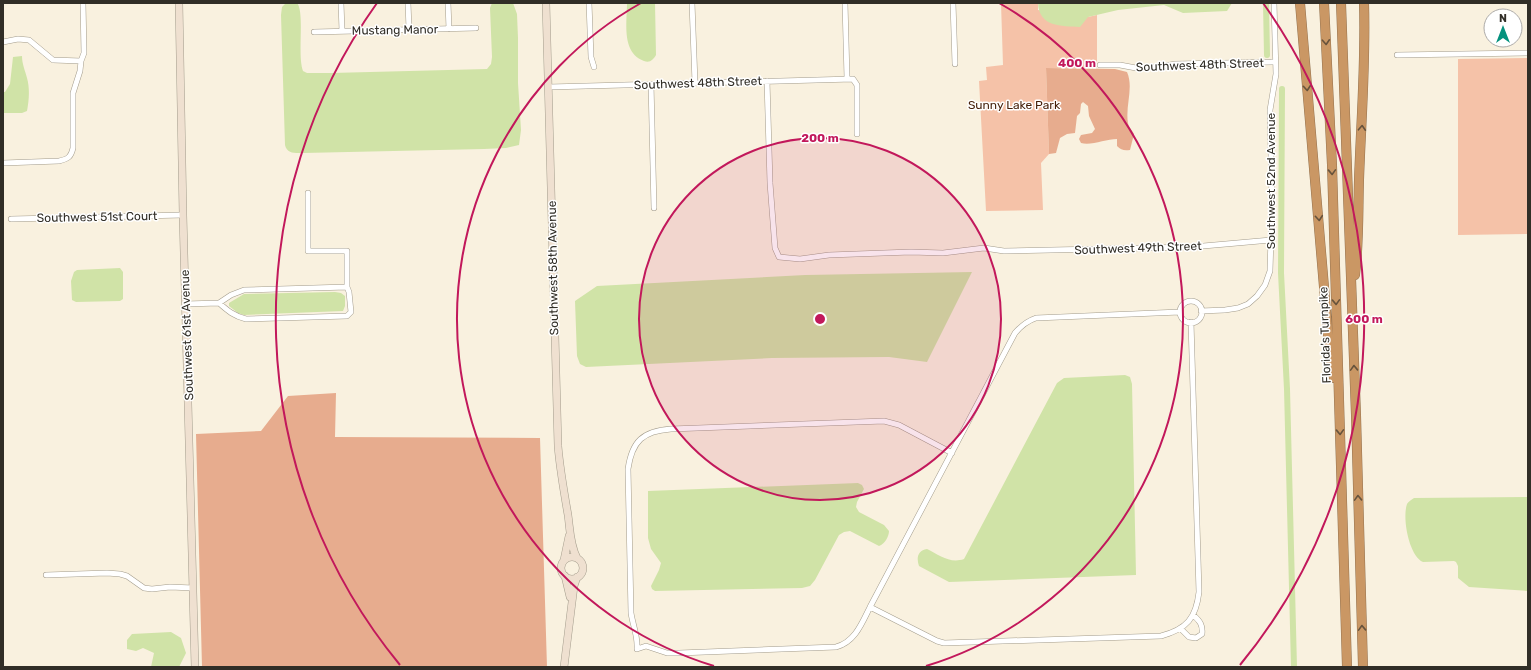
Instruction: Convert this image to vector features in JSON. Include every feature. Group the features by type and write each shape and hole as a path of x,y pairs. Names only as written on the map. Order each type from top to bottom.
{"highway":[{"path":"1300,3 1330,358 1339,403"},
{"name":"Florida's Turnpike","path":"1324,3 1332,165 1347,667"},
{"path":"1341,3 1363,667"},
{"path":"1352,306 1358,255 1359,181 1365,75 1364,3"}],"street":[{"path":"3,163 59,161 67,159 72,155 73,93 84,53 83,3"},
{"name":"Southwest 61st Avenue","path":"179,3 195,667"},
{"path":"341,3 342,31"},
{"path":"408,3 408,30"},
{"path":"448,3 449,29"},
{"name":"Southwest 58th Avenue","path":"546,3 559,466 574,553 577,558"},
{"path":"589,3 591,58 594,67"},
{"path":"692,3 695,83"},
{"path":"845,3 847,78 853,79 857,85 857,134"},
{"path":"953,3 955,64"},
{"name":"Southwest 52nd Avenue","path":"1202,311 1225,310 1238,308 1248,304 1257,296 1265,285 1270,271 1272,203 1270,110 1276,74 1274,3"},
{"name":"Mustang Manor","path":"314,32 476,28"},
{"path":"3,42 18,39 29,40 53,60 81,61"},
{"path":"1397,55 1528,53"},
{"name":"Southwest 48th Street","path":"1100,65 1120,65 1136,68 1159,67 1175,64 1275,62"},
{"name":"Southwest 48th Street","path":"549,86 847,78"},
{"name":"Southwest 49th Street","path":"767,81 770,183 775,248 779,257 800,259 829,255 911,252 943,253 984,248 1004,251 1192,247 1271,240"},
{"path":"651,84 654,208"},
{"path":"219,303 229,312 246,319 347,316 351,312 347,287 347,251 308,251 308,193"},
{"name":"Southwest 51st Court","path":"11,219 183,215"},
{"path":"186,304 219,303 231,295 244,290 347,287"},
{"path":"1190,301 1198,304 1202,311 1198,319 1191,322 1182,318 1180,312 1183,304 1190,301"},
{"path":"952,453 899,425 884,422 661,430 644,436 633,448 628,469 631,613 632,623 638,639 638,649 646,646 667,653 679,653 836,647 843,645 855,634 870,607 952,453 1015,334 1021,326 1036,318 1180,312"},
{"path":"870,607 937,641 944,643 1161,636 1181,629 1194,615 1198,604 1199,592 1191,322"},
{"name":"Southwest 58th Avenue","path":"564,560 570,532"},
{"path":"564,667 574,586 577,577 583,568 581,562 577,558 568,557 564,560 561,570 565,576 571,604"},
{"path":"46,575 120,574 127,576 144,588 193,588"},
{"path":"565,576 569,578 577,577"},
{"path":"1181,629 1189,637 1196,638 1202,634 1200,621 1194,615"}],"green space":[{"name":"Sunny Lake Park","path":"1001,3 1038,3 1038,10 1088,17 1097,15 1097,68 1046,68 1049,154 1041,163 1043,210 986,211 979,81 987,80 986,67 1003,65"},
{"path":"1528,58 1528,234 1458,235 1458,59"}],"shaded area":[{"path":"286,3 297,3 299,8 301,24 301,64 303,71 307,73 331,73 487,69 491,64 492,57 490,8 492,3 513,3 517,14 518,83 521,130 519,145 506,148 484,149 303,153 294,153 289,151 285,145 281,15 282,7"},
{"path":"627,3 655,3 656,55 650,61 646,62 637,57 629,44 626,28"},
{"path":"1038,3 1232,3 1227,11 1183,13 1164,5 1118,10 1088,17 1080,27 1052,24 1042,17 1039,11"},
{"path":"22,56 29,86 27,111 22,113 3,113 3,92 5,92 10,84 13,57"},
{"path":"1046,68 1115,69 1127,72 1130,91 1127,117 1130,128 1134,134 1130,150 1123,150 1118,147 1117,139 1089,144 1081,143 1079,139 1081,135 1092,133 1095,129 1089,116 1088,106 1083,102 1081,104 1080,113 1077,116 1075,133 1067,134 1060,138 1056,153 1049,154"},
{"path":"120,268 123,272 123,299 120,301 76,302 72,300 71,281 74,272 77,270"},
{"path":"972,272 927,362 889,357 772,358 586,367 580,364 577,356 575,301 597,286 805,275"},
{"path":"341,293 345,296 345,306 343,311 244,315 238,313 229,306 229,303 244,294"},
{"path":"1125,375 1130,377 1132,384 1136,575 949,582 919,566 918,555 927,549 949,560 964,559 1057,383 1064,378"},
{"path":"336,393 335,437 540,438 547,667 202,667 196,434 261,431 288,396"},
{"path":"858,483 862,485 864,489 856,507 859,512 884,525 889,531 885,542 879,546 850,531 844,532 839,535 815,580 810,586 802,588 655,591 652,589 651,586 661,563 651,549 648,538 648,491"},
{"path":"1528,497 1528,591 1469,587 1458,578 1458,566 1456,562 1423,562 1418,558 1410,545 1405,518 1407,503 1414,498"},
{"path":"171,632 181,638 186,653 179,667 151,667 154,653 143,648 136,651 127,649 127,640 132,634"}],"waterway":[{"path":"1266,3 1267,55"},
{"path":"1282,89 1281,273 1287,389 1294,667"}]}
